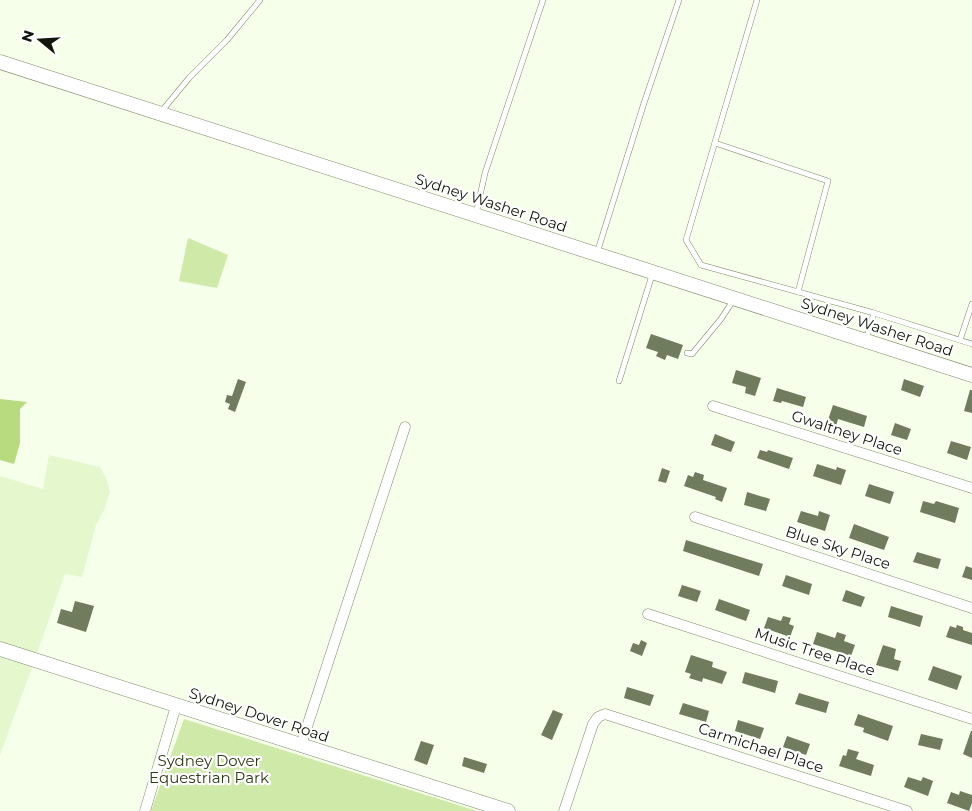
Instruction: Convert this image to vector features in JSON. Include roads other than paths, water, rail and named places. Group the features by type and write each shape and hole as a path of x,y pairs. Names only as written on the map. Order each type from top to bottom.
{"street":[{"name":"Sydney Washer Road","path":"0,62 972,374"},
{"name":"Gwaltney Place","path":"713,406 972,488"},
{"path":"301,745 405,427"},
{"name":"Blue Sky Place","path":"696,518 972,608"},
{"name":"Music Tree Place","path":"648,614 972,719"},
{"name":"Sydney Dover Road","path":"0,649 508,811"},
{"path":"145,811 176,706"},
{"name":"Carmichael Place","path":"564,811 594,724 598,717 605,714 907,811"}],"lane":[{"path":"160,113 189,78 227,40 260,0"},
{"path":"476,215 485,173 543,0"},
{"path":"597,254 644,103 679,0"},
{"path":"757,0 686,240 701,266 874,313 972,344"},
{"path":"714,143 828,180 798,292"},
{"path":"619,380 653,272"},
{"path":"687,353 692,354 721,319 734,298"},
{"path":"960,340 972,304"},
{"path":"865,340 874,313"}],"park label":[{"name":"Sydney Dover Equestrian Park","path":"209,770"}]}
